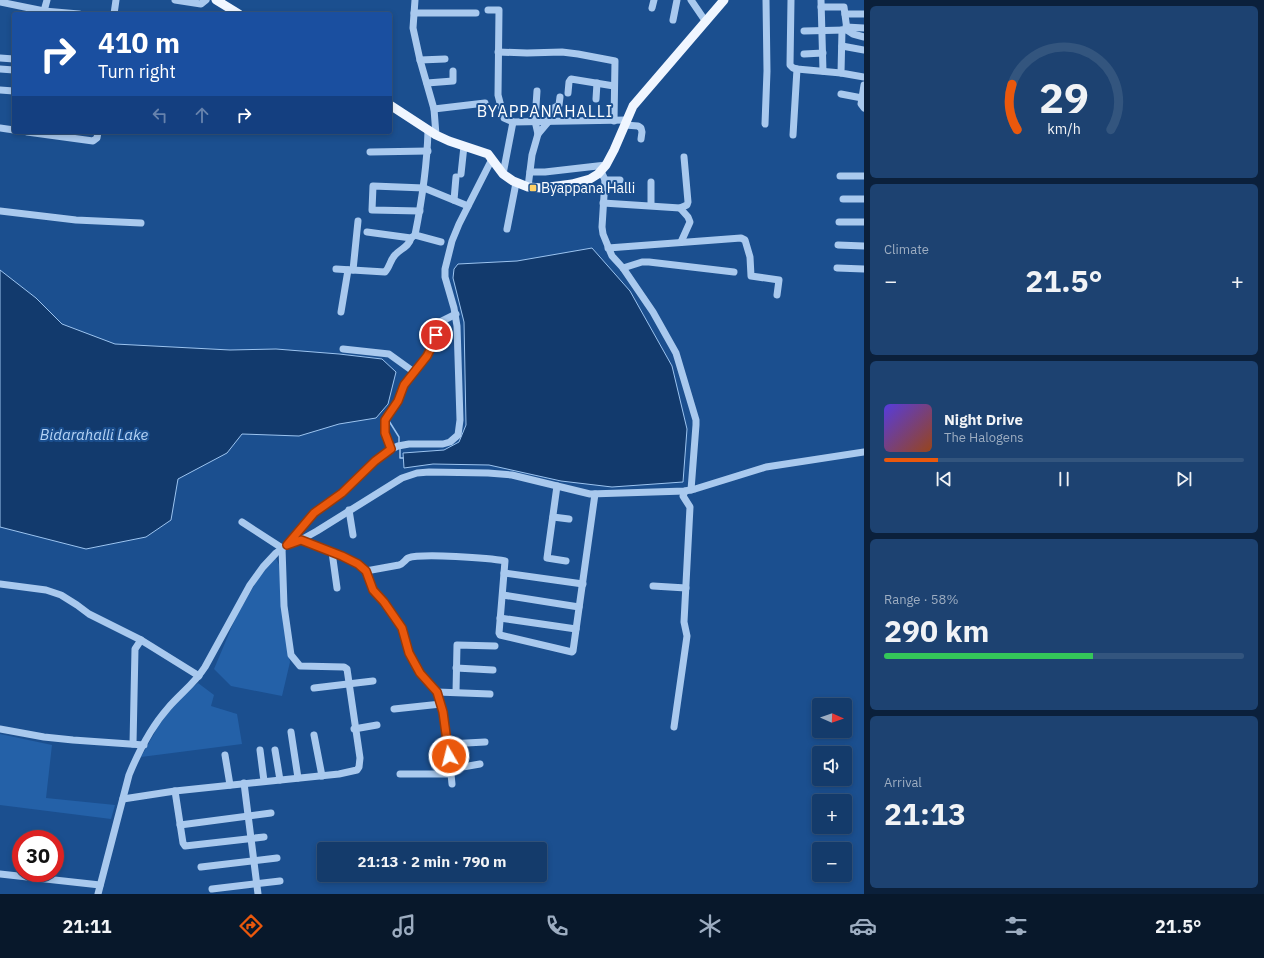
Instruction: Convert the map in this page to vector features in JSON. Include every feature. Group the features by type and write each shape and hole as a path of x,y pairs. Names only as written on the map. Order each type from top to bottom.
{"main road":[{"path":"216,0 236,12"},
{"path":"392,106 432,133 485,153 492,159 503,174 516,183 528,187 546,188 572,184 590,179 604,172 632,109 640,98 724,0"}],"street":[{"path":"44,11 46,0"},
{"path":"114,12 116,0"},
{"path":"175,0 201,4 206,0"},
{"path":"336,269 385,272 389,268 393,258 409,243 413,236 420,211 424,188 434,109 420,60 413,28 416,0"},
{"path":"652,8 654,0"},
{"path":"672,20 677,0"},
{"path":"691,0 706,22"},
{"path":"765,124 767,71 766,0"},
{"path":"791,0 789,62 793,68 864,76"},
{"path":"0,2 56,12"},
{"path":"823,71 821,4 844,8 845,29 842,46 841,73"},
{"path":"488,10 499,10 499,99 504,118 513,122 626,122 641,128 641,139"},
{"path":"414,13 476,13"},
{"path":"845,14 864,14"},
{"path":"804,31 864,28"},
{"path":"845,29 853,34 864,37"},
{"path":"842,46 864,50"},
{"path":"498,52 562,52 614,61 614,121"},
{"path":"804,54 823,53"},
{"path":"0,58 12,59"},
{"path":"420,60 445,59"},
{"path":"0,69 12,70"},
{"path":"793,135 797,69"},
{"path":"427,83 453,81 453,71"},
{"path":"568,93 569,82 571,79 614,86"},
{"path":"596,99 597,83"},
{"path":"864,85 861,104 864,108"},
{"path":"0,90 12,91"},
{"path":"528,187 538,134 535,121 537,90"},
{"path":"841,94 862,98"},
{"path":"538,134 549,121 550,110 559,105 560,97"},
{"path":"434,109 485,103"},
{"path":"503,174 513,122"},
{"path":"0,128 12,130"},
{"path":"42,134 93,141 97,138 98,134"},
{"path":"454,200 464,146"},
{"path":"370,152 428,151"},
{"path":"603,203 680,208 687,205 684,157"},
{"path":"98,894 130,775 144,745 167,709 199,676 210,659 250,585 268,562 285,546 314,513 342,493 375,461 394,448 409,444 447,443 456,438 459,432 460,420 458,326 444,269 455,232 492,159"},
{"path":"530,172 604,172 620,180"},
{"path":"604,172 602,230 608,248 614,259 623,268 653,312 676,353 696,420 696,431 688,490 684,496 690,507 684,622 687,636 674,727"},
{"path":"840,176 864,176"},
{"path":"651,182 651,205"},
{"path":"507,229 516,183"},
{"path":"420,211 372,210 373,186 424,188 468,206"},
{"path":"843,199 864,200"},
{"path":"680,208 688,217 690,222 681,242"},
{"path":"0,211 76,220 141,223"},
{"path":"341,312 351,270 358,221"},
{"path":"839,222 864,222"},
{"path":"367,232 413,236 441,242"},
{"path":"608,248 741,238 745,240 750,257 751,276 779,280 777,295"},
{"path":"838,245 864,246"},
{"path":"623,268 642,262 649,262 734,272"},
{"path":"837,268 864,269"},
{"path":"394,448 385,433 385,420 398,401 404,385 431,348 438,327 442,321 456,314"},
{"path":"343,350 388,354 414,372"},
{"path":"242,522 285,546 301,540 402,478 424,472 496,473 584,493 595,494 688,490 766,467 864,452"},
{"path":"557,486 547,558 566,561"},
{"path":"366,571 399,565 404,563 408,558 428,555 503,561 505,563 499,633 501,636 572,652 595,494"},
{"path":"349,510 353,535"},
{"path":"553,517 569,519"},
{"path":"301,540 358,564 366,571 373,590 384,602 402,628 409,653 420,673 437,692 441,704 448,744 452,784"},
{"path":"124,799 175,791 322,776 357,770 360,758 354,729 348,673 344,667 300,666 291,657 284,606 285,546"},
{"path":"332,552 337,588"},
{"path":"504,573 583,584"},
{"path":"0,584 54,592 77,605 89,614 141,640 199,676"},
{"path":"653,586 686,588"},
{"path":"502,595 579,607"},
{"path":"500,618 576,629"},
{"path":"133,744 135,649 141,640"},
{"path":"456,692 457,645 494,646"},
{"path":"456,668 493,670"},
{"path":"314,688 373,681"},
{"path":"437,692 490,694"},
{"path":"394,709 441,704"},
{"path":"354,729 377,726"},
{"path":"0,729 44,737 144,745"},
{"path":"291,732 298,778"},
{"path":"314,735 322,776"},
{"path":"448,744 485,742"},
{"path":"260,750 264,781"},
{"path":"275,750 280,780"},
{"path":"225,755 230,785"},
{"path":"400,774 451,771 480,764"},
{"path":"244,783 258,894"},
{"path":"175,791 184,846 264,837"},
{"path":"180,824 271,813"},
{"path":"201,867 277,858"},
{"path":"0,874 100,885"},
{"path":"212,889 280,881"}],"shaded area":[{"path":"276,558 280,567 284,627 290,662 282,696 231,686 214,669 236,617 259,577"},
{"path":"198,683 214,695 211,706 237,714 242,744 141,757 159,725 177,701"},
{"path":"0,734 52,745 46,798 115,805 111,819 0,805"}],"water":[{"path":"592,248 630,291 672,366 687,429 683,482 612,487 561,481 489,465 433,464 404,468 403,453 444,450 459,442 466,425 464,322 453,278 454,269 458,264 517,261"},
{"name":"Bidarahalli Lake","path":"0,270 36,298 62,324 115,344 230,350 276,349 382,359 396,372 388,404 376,418 339,424 299,436 242,434 227,453 178,479 171,520 146,537 86,549 0,527"}],"waterway":[{"path":"389,421 399,437 399,444"},
{"path":"400,448 400,458 403,458"}],"place":[{"name":"Byappana Halli","path":"533,188"}],"district":[{"name":"BYAPPANAHALLI","path":"545,111"}],"route":[{"path":"436,335 434,343 427,356 404,385 398,401 385,420 385,433 391,449 375,461 347,489 314,513 287,545 301,540 342,556 358,564 368,573 373,590 384,602 402,628 409,653 420,673 437,692 443,712 449,756"}]}
